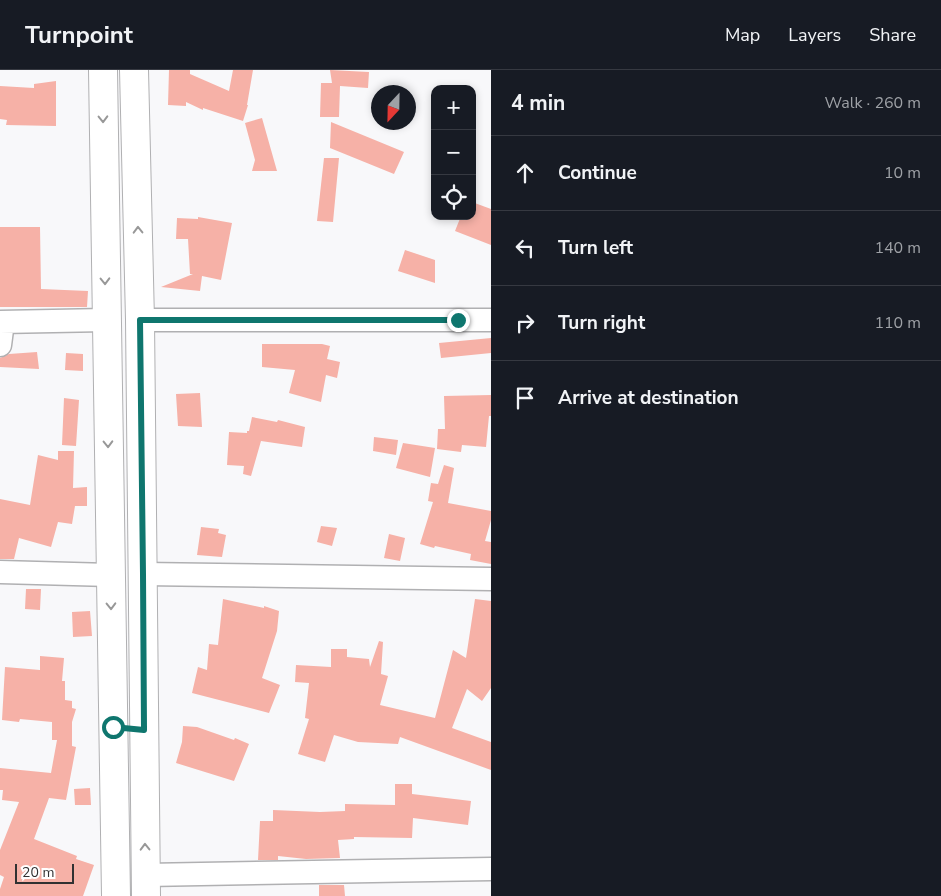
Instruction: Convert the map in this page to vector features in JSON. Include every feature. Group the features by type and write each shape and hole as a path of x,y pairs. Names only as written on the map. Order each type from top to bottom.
{"main road":[{"path":"103,70 116,896"},
{"path":"134,70 140,320 146,885"},
{"path":"113,727 144,730"}],"street":[{"path":"0,345 2,322 106,320"},
{"path":"140,320 491,320"},
{"path":"0,572 110,575"},
{"path":"143,574 491,579"},
{"path":"146,885 491,869"}],"building":[{"path":"169,70 190,70 190,74 229,91 233,70 253,70 248,105 243,121 203,108 203,110 186,102 186,106 168,105"},
{"path":"330,70 369,72 368,88 340,86 339,117 320,117 321,83 332,83"},
{"path":"56,81 56,126 6,125 7,120 0,119 0,86 34,88 34,84"},
{"path":"262,118 277,171 252,171 255,160 245,123"},
{"path":"331,122 404,152 394,174 330,148"},
{"path":"324,158 339,158 333,222 317,221"},
{"path":"476,203 491,209 491,245 455,231 459,220 476,220"},
{"path":"198,217 232,223 221,280 202,276 200,291 161,287 193,274 190,274 188,239 176,239 177,218 198,219"},
{"path":"0,227 40,227 41,289 88,291 87,307 0,307"},
{"path":"405,250 435,260 435,283 398,271"},
{"path":"491,338 491,353 441,358 439,343"},
{"path":"262,344 322,344 330,346 327,359 340,362 337,378 326,375 321,402 289,393 295,370 262,367"},
{"path":"37,352 39,369 0,367 0,358 9,354"},
{"path":"66,353 83,354 83,371 65,370"},
{"path":"200,393 202,427 178,426 176,394"},
{"path":"491,395 491,416 489,416 486,447 462,445 461,452 437,449 438,429 445,429 444,396"},
{"path":"64,398 79,400 76,446 62,445"},
{"path":"252,417 277,422 278,420 305,427 302,447 261,441 251,476 243,474 244,466 227,465 229,432 247,433"},
{"path":"374,437 398,440 396,455 373,451"},
{"path":"403,443 435,448 430,477 396,468"},
{"path":"58,451 74,451 73,488 87,487 87,506 75,506 72,524 58,522 51,547 19,538 14,559 0,559 0,499 30,505 38,455 58,460"},
{"path":"444,465 454,468 448,503 491,511 491,520 485,541 491,542 491,564 470,560 471,554 420,544 433,502 428,501 431,483 438,484"},
{"path":"321,526 337,528 332,546 317,542"},
{"path":"201,527 219,529 218,533 226,535 222,557 197,555"},
{"path":"389,534 405,538 400,561 384,558"},
{"path":"26,589 41,589 40,610 25,609"},
{"path":"223,599 264,608 264,606 279,611 277,631 262,678 280,685 269,713 192,693 198,667 207,670 209,644 218,645"},
{"path":"475,599 491,601 491,688 482,701 467,689 452,728 491,742 491,770 400,737 398,744 358,742 334,735 325,762 298,754 309,719 305,718 309,683 295,682 296,665 331,667 331,649 347,649 347,657 369,659 370,667 379,641 383,642 381,674 388,676 380,705 435,718 453,650 466,658"},
{"path":"90,611 92,636 73,637 72,612"},
{"path":"40,656 64,658 62,681 65,681 65,700 72,701 72,708 76,709 72,722 72,746 76,747 66,800 49,798 34,839 77,856 76,859 94,865 83,896 0,896 4,877 0,875 0,850 19,802 2,800 3,790 0,790 0,768 51,773 57,740 52,740 52,722 20,719 19,722 2,720 5,667 40,670"},
{"path":"183,726 197,727 249,744 234,781 176,763 182,742"},
{"path":"395,784 412,784 412,794 471,801 468,825 413,818 412,838 354,837 354,839 338,840 340,858 306,859 278,856 278,860 258,860 260,821 273,821 273,810 345,811 345,804 395,805"},
{"path":"90,788 91,805 75,805 74,789"},
{"path":"319,885 344,885 345,896 319,896"}],"route":[{"path":"113,727 144,730 140,320 458,320"}]}
